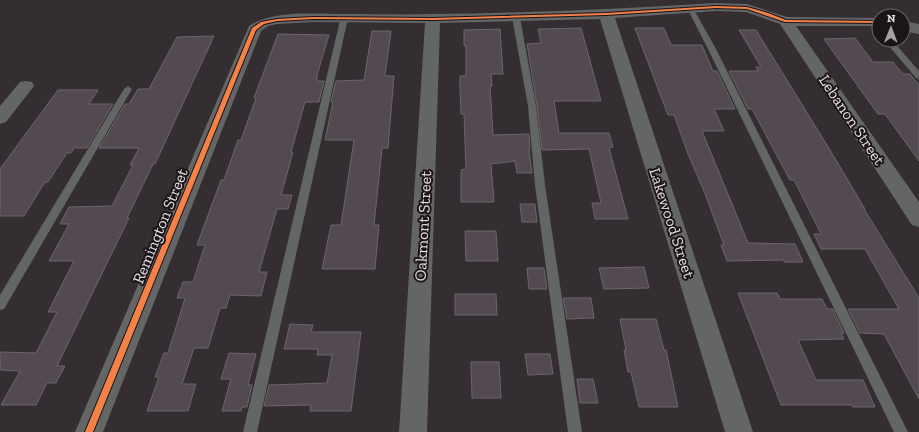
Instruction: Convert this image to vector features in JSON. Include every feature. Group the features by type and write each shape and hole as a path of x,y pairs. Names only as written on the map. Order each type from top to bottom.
{"street":[{"path":"344,18 433,20 606,14 716,7 747,8 785,21 871,25"},
{"name":"Lakewood Street","path":"606,14 739,432"},
{"name":"Remington Street","path":"89,432 254,29 263,23 277,20 344,18"},
{"name":"Oakmont Street","path":"413,432 433,20"},
{"name":"Lebanon Street","path":"785,21 919,219"},
{"path":"0,118 26,86"}],"lane":[{"path":"690,8 712,49 901,432"},
{"path":"516,17 532,106 540,185 575,432"},
{"path":"250,432 344,18"},
{"path":"895,48 919,76"},
{"path":"0,305 128,89"}],"building":[{"path":"581,28 601,101 554,101 559,133 609,133 613,147 609,148 628,219 595,219 592,203 601,203 589,149 542,150 537,106 527,44 541,43 538,29"},
{"path":"635,28 664,28 671,45 702,45 713,71 717,71 735,109 714,109 724,131 702,131 748,243 795,244 803,262 784,262 784,260 727,261 721,245 724,245 674,115 668,115"},
{"path":"500,29 503,74 491,74 492,86 490,86 493,135 529,134 529,150 532,173 517,173 515,161 491,164 494,202 461,202 461,170 466,169 464,114 461,114 460,89 460,76 466,76 466,46 464,46 464,30"},
{"path":"739,30 756,30 919,298 919,399 884,334 860,333 848,309 899,309 865,249 821,249 814,234 821,234 794,180 790,180 752,109 748,109 729,71 758,71 756,67 761,67"},
{"path":"372,31 391,31 385,76 394,76 388,148 382,148 374,225 379,225 375,269 322,269 331,225 341,225 354,140 325,140 333,102 331,102 336,81 364,80"},
{"path":"278,34 329,35 317,75 317,81 324,81 319,102 305,102 291,152 293,152 281,195 292,195 288,209 277,209 259,272 267,272 261,296 230,295 226,308 220,308 208,348 194,348 182,384 196,384 188,411 147,411 159,377 155,377 164,353 168,353 185,298 177,298 183,282 193,282 205,245 197,245 221,180 224,180 238,140 241,140 256,98 254,98"},
{"path":"214,36 155,164 153,164 127,218 129,218 57,366 65,366 56,383 47,383 36,405 1,405 20,371 0,370 0,352 36,353 57,312 48,312 74,261 49,261 69,224 60,224 69,207 112,206 133,165 130,165 139,148 99,148 125,104 129,104 138,89 149,89 177,37"},
{"path":"855,38 873,62 893,62 903,74 910,74 919,85 919,161 885,114 878,114 824,39"},
{"path":"58,90 98,90 89,104 113,104 87,148 74,148 71,153 67,153 48,182 45,182 24,216 0,216 0,169"},
{"path":"520,204 535,204 537,222 522,222"},
{"path":"465,231 496,231 498,261 466,261"},
{"path":"644,267 649,288 604,289 599,268"},
{"path":"527,268 544,268 547,289 529,289"},
{"path":"738,293 777,293 780,299 822,299 827,309 833,309 844,333 841,333 844,339 798,340 816,380 863,380 875,407 853,407 852,405 781,405"},
{"path":"455,294 496,294 497,315 455,315"},
{"path":"563,298 591,298 594,318 567,319"},
{"path":"620,319 656,319 664,350 666,350 678,407 639,407 631,372 628,372 624,350 626,350"},
{"path":"290,324 313,325 311,332 361,332 351,411 310,411 311,405 264,406 269,385 327,383 332,355 317,355 318,349 284,349"},
{"path":"229,353 256,354 248,385 252,385 247,407 242,407 241,411 222,411 231,379 221,379"},
{"path":"525,354 550,354 553,374 528,375"},
{"path":"471,362 499,362 501,398 472,398"},
{"path":"577,379 593,379 598,403 580,403"}],"cycle path":[{"path":"89,432 254,29 263,23 277,20 313,18 433,19 606,14 716,7 747,8 785,21 871,22"}]}
